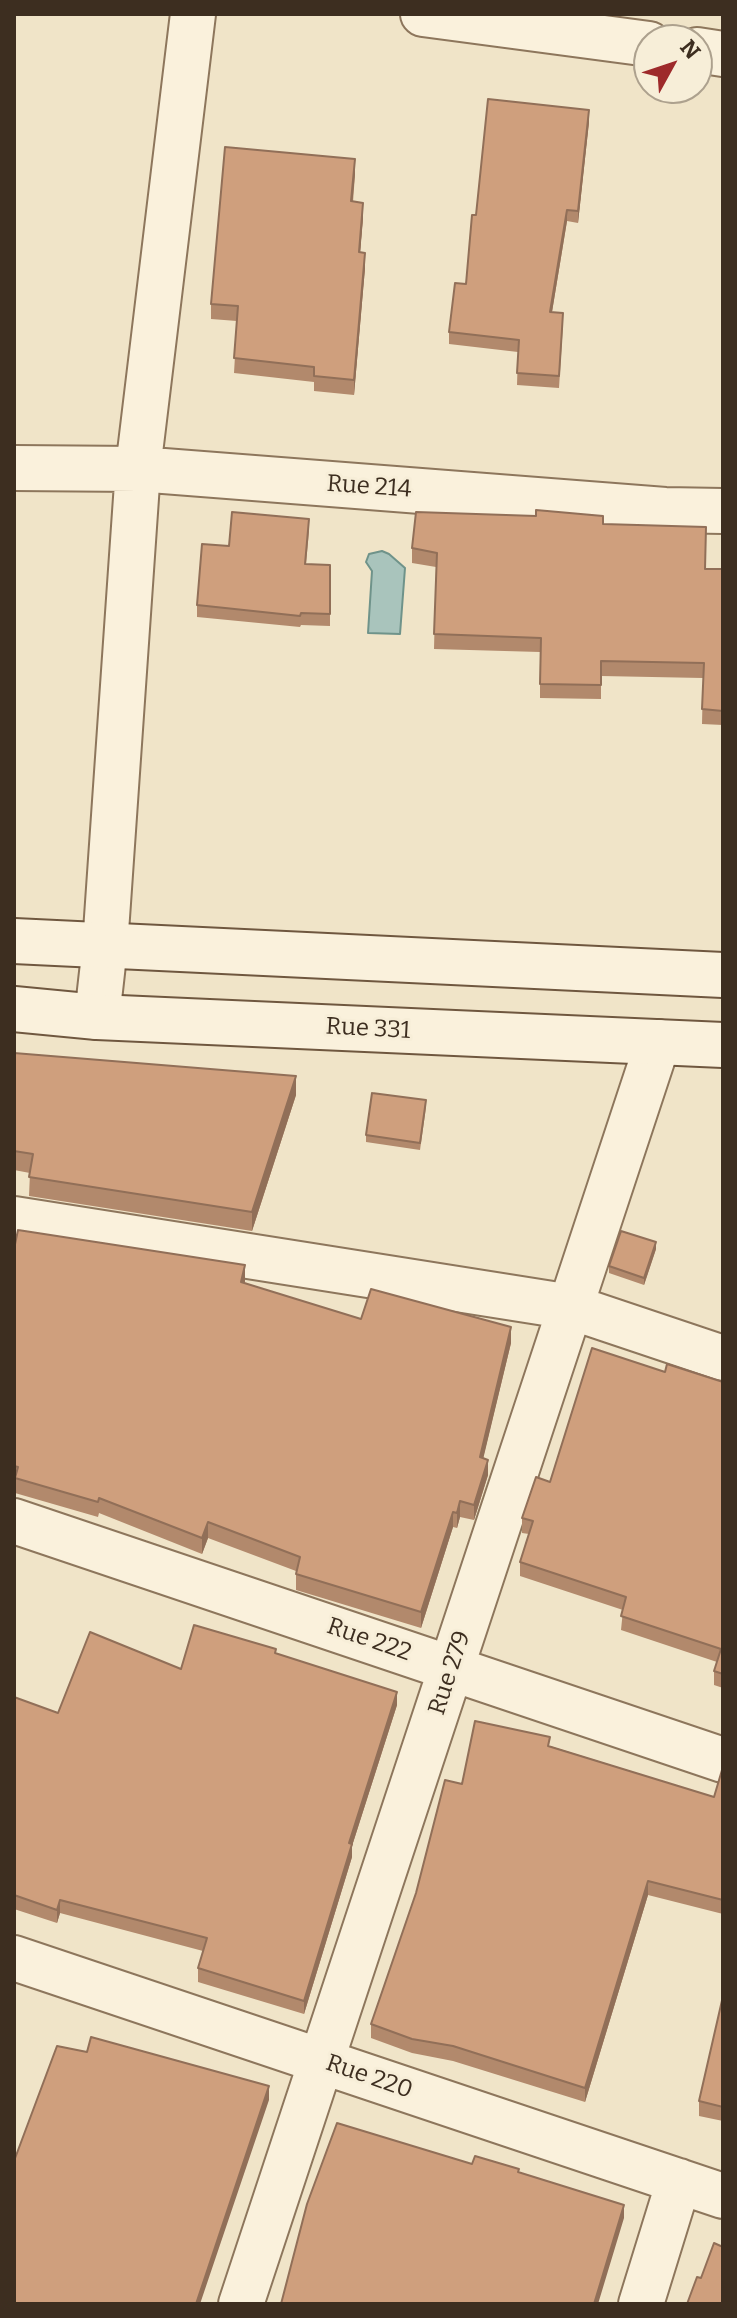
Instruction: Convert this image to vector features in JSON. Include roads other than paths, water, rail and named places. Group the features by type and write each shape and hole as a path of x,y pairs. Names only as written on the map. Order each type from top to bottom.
{"street":[{"path":"97,1017 105,946 138,469 193,14"},
{"path":"423,14 633,42"},
{"name":"Rue 214","path":"14,468 138,469 665,510 723,511"},
{"path":"14,941 723,975"},
{"name":"Rue 331","path":"14,1009 97,1017 723,1045"},
{"name":"Rue 279","path":"241,2304 658,1042"},
{"path":"14,1219 571,1307 723,1358"},
{"name":"Rue 222","path":"14,1521 723,1760"},
{"name":"Rue 220","path":"14,1958 723,2196"},
{"path":"641,2304 679,2181"}],"water":[{"path":"382,551 405,568 400,634 368,633 372,571 366,562 369,554"}]}
